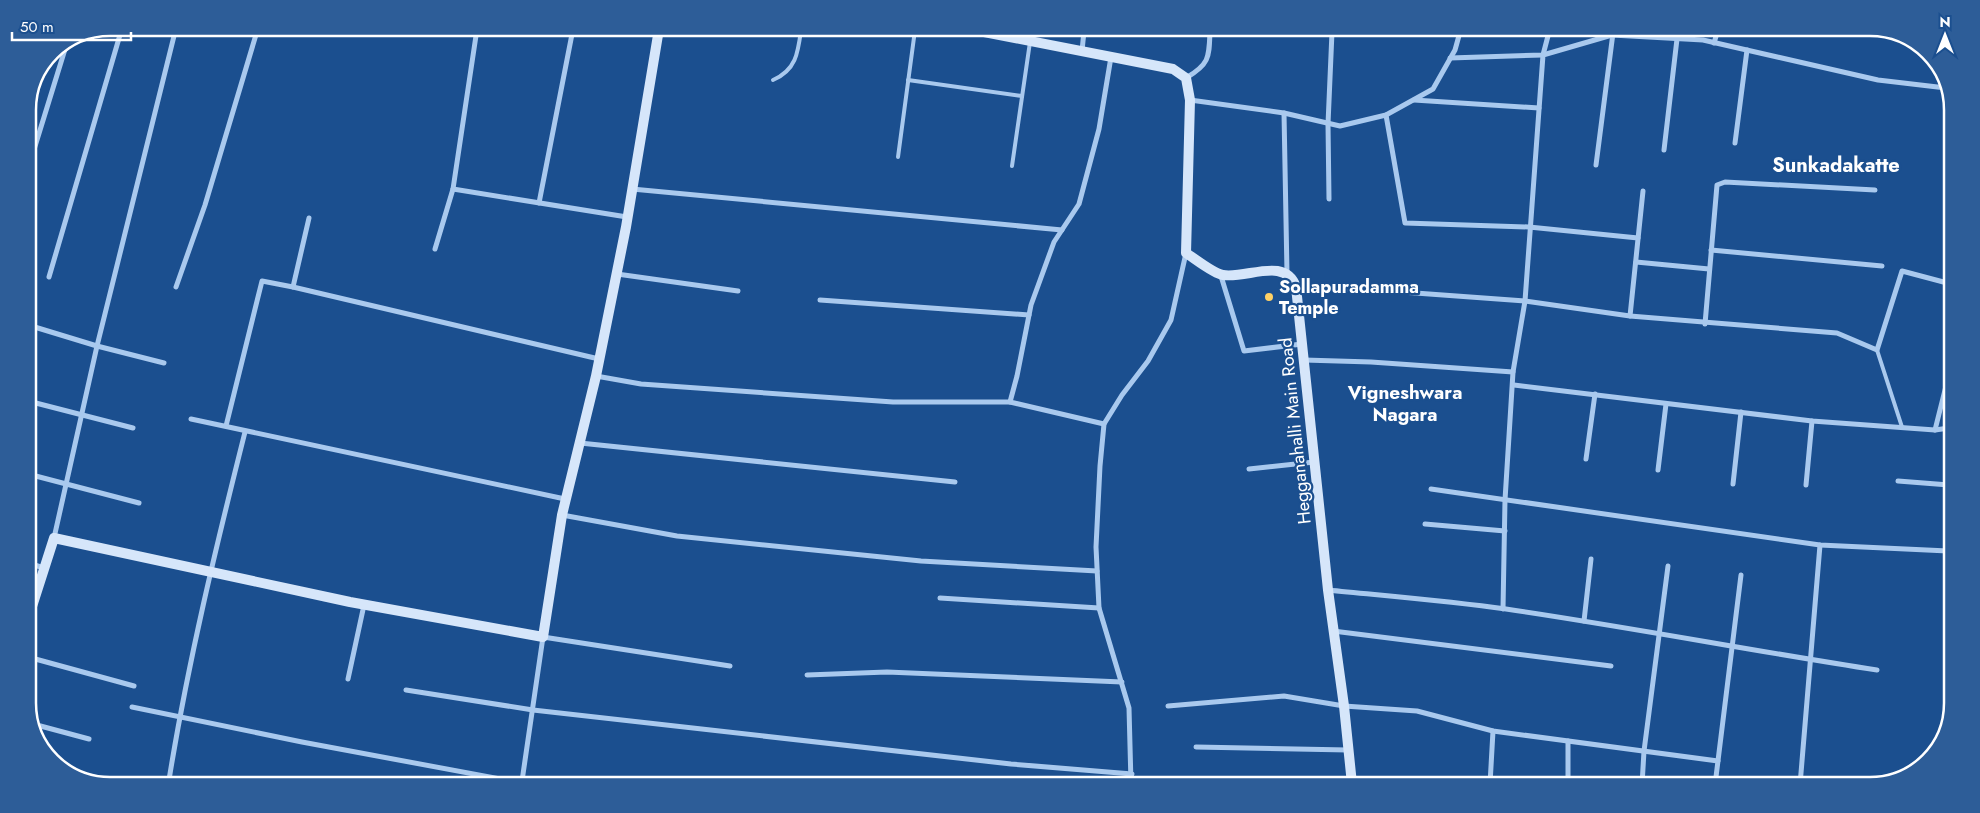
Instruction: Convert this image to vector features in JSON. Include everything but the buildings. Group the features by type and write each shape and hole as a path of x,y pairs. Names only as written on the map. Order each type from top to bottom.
{"street":[{"path":"49,277 120,36"},
{"path":"36,594 54,538 83,416 97,346 174,36"},
{"path":"176,287 205,205 256,36"},
{"path":"436,249 453,189 476,36"},
{"path":"539,202 572,36"},
{"path":"523,777 562,514 596,376 617,274 658,36"},
{"path":"406,690 533,710 1011,764 1132,774 1129,708 1099,608 1097,571 1100,466 1104,424 1122,395 1148,361 1171,320 1186,253 1190,100 1186,78 1173,69 1004,36"},
{"path":"1082,51 1084,36"},
{"path":"1186,78 1200,70 1209,59 1210,36"},
{"path":"1329,199 1328,124 1332,36"},
{"path":"1190,100 1284,113 1340,126 1386,115 1432,89 1450,58 1458,36"},
{"path":"1503,609 1506,500 1514,372 1525,301 1543,55 1548,36"},
{"path":"1450,58 1543,55 1606,36"},
{"path":"1596,165 1613,36"},
{"path":"1639,36 1714,43 1878,80 1940,87"},
{"path":"1714,43 1716,36"},
{"path":"1664,150 1677,39"},
{"path":"1735,143 1747,50"},
{"path":"36,143 64,53"},
{"path":"1010,402 1029,315 1054,242 1079,204 1099,129 1111,56"},
{"path":"1414,100 1539,108"},
{"path":"1186,253 1221,276 1277,270 1287,273 1284,113"},
{"path":"1386,115 1405,223 1529,227 1638,238"},
{"path":"1705,324 1716,190 1720,183 1875,190"},
{"path":"453,189 628,217"},
{"path":"632,189 746,198 1062,230"},
{"path":"1630,316 1643,191"},
{"path":"294,287 309,218"},
{"path":"1711,250 1882,266"},
{"path":"1636,262 1709,269"},
{"path":"1296,287 1388,291 1525,301 1630,316 1705,324 1837,333 1877,350 1902,271 1944,282"},
{"name":"Hegganahalli Main Road","path":"1287,273 1296,287 1332,631 1344,706 1351,777"},
{"path":"617,274 738,291"},
{"path":"1221,276 1244,351 1302,344"},
{"path":"226,426 262,281 599,360"},
{"path":"820,300 1029,315"},
{"path":"36,327 97,346 164,363"},
{"path":"1304,360 1371,362 1514,372"},
{"path":"596,376 642,384 893,402 1010,402 1104,424"},
{"path":"1514,385 1812,421 1935,430 1944,429"},
{"path":"1586,459 1595,394"},
{"path":"1935,430 1944,394"},
{"path":"36,403 133,428"},
{"path":"1658,470 1666,404"},
{"path":"1733,484 1741,412"},
{"path":"191,419 566,499"},
{"path":"1806,485 1812,421"},
{"path":"169,777 179,715 209,573 245,432"},
{"path":"580,442 955,482"},
{"path":"1249,468 1314,462"},
{"path":"36,476 139,504"},
{"path":"1898,481 1944,485"},
{"path":"1431,489 1820,545 1944,551"},
{"path":"562,514 677,536 921,560 1097,571"},
{"path":"1425,524 1506,531"},
{"path":"54,538 364,605 543,637 730,666"},
{"path":"1801,777 1812,660 1820,545"},
{"path":"1584,621 1591,559"},
{"path":"36,566 44,568"},
{"path":"1642,777 1658,632 1668,566"},
{"path":"1716,777 1741,575"},
{"path":"1328,590 1503,609 1658,632 1732,648 1877,670"},
{"path":"940,598 1099,608"},
{"path":"348,679 364,605"},
{"path":"1332,631 1611,666"},
{"path":"36,658 134,686"},
{"path":"807,675 887,672 1122,682"},
{"path":"1168,706 1284,696 1344,706 1416,711 1493,731 1718,761"},
{"path":"132,707 179,715 297,741 490,777"},
{"path":"40,726 89,739"},
{"path":"1490,777 1493,731"},
{"path":"1568,741 1568,777"},
{"path":"1196,747 1348,750"}],"lane":[{"path":"773,80 783,76 796,61 800,36"},
{"path":"898,157 914,36"},
{"path":"1012,166 1030,42"},
{"path":"908,80 1022,96"},
{"path":"1877,350 1902,427"}],"place":[{"name":"Sollapuradamma Temple","path":"1269,297"}],"district":[{"name":"Sunkadakatte","path":"1836,165"},
{"name":"Vigneshwara Nagara","path":"1405,403"}]}
